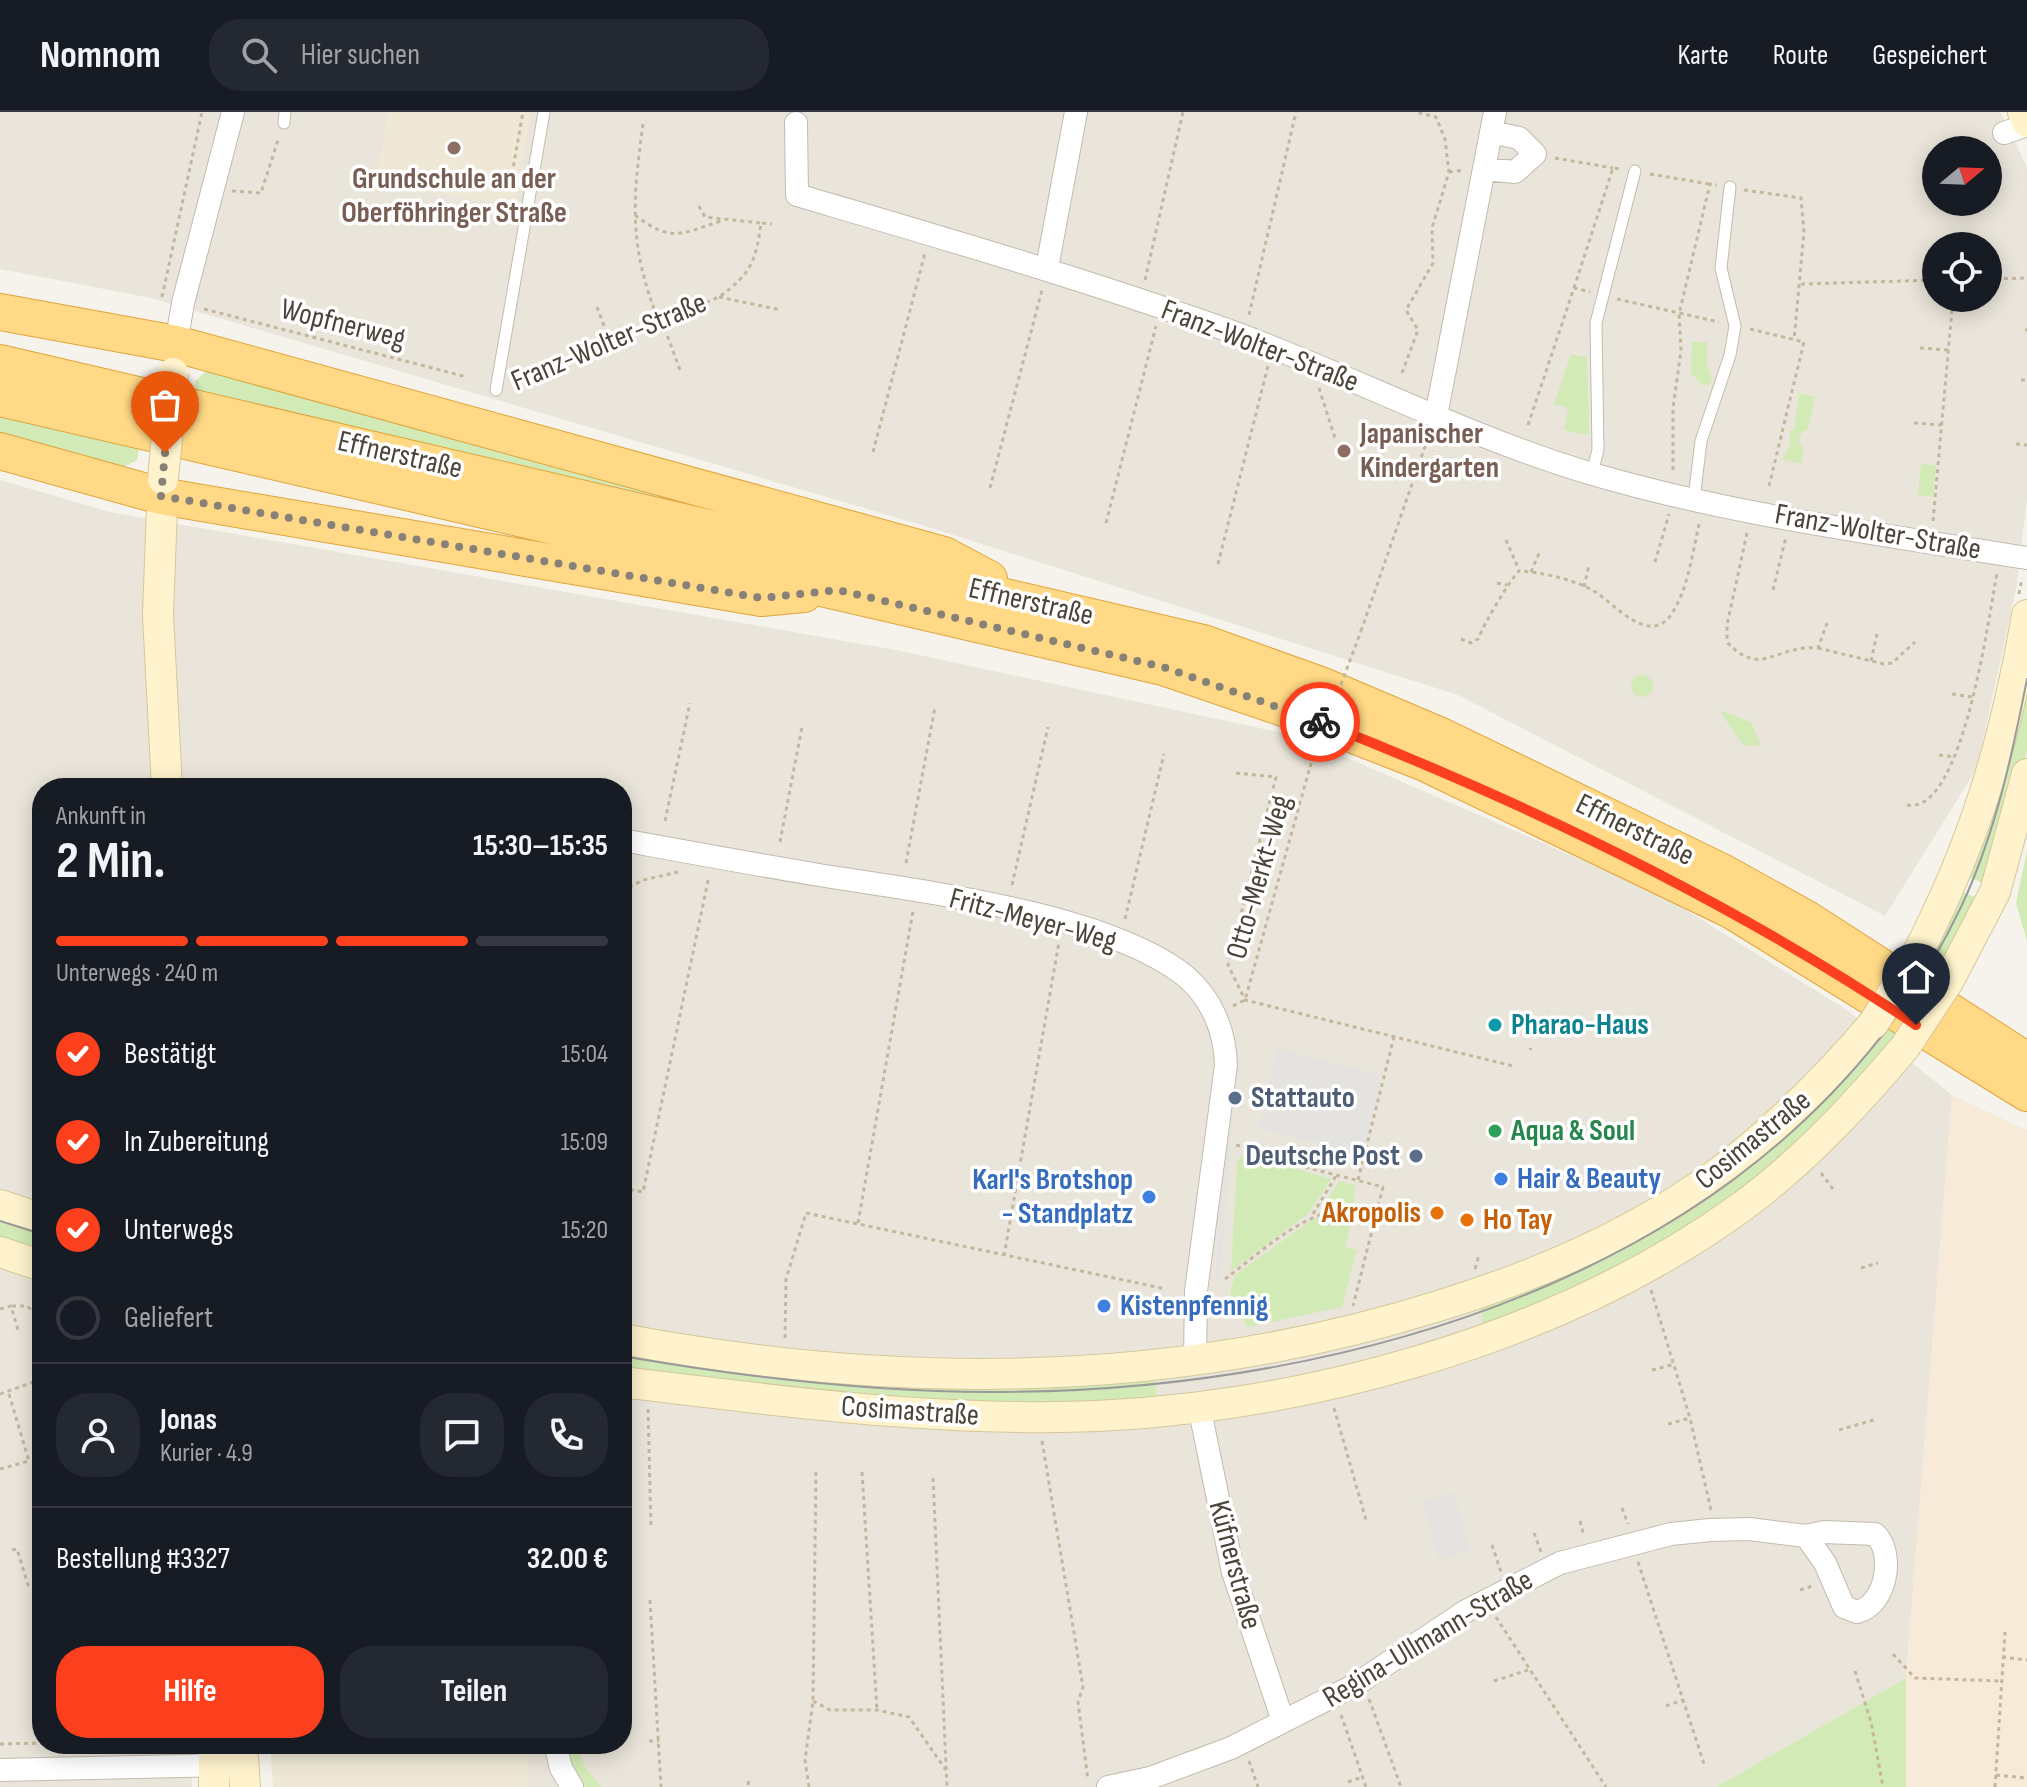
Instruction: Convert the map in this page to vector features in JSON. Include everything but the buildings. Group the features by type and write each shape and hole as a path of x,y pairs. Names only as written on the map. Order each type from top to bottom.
{"highway":[{"path":"0,312 944,555 1035,603"},
{"name":"Effnerstraße","path":"0,363 1203,643 1323,686 1441,736 1722,872 1805,918 1982,1050"},
{"name":"Effnerstraße","path":"0,398 1163,667 1295,712 1425,763 1731,910 1982,1050"},
{"path":"0,451 162,488 761,598 838,590"},
{"path":"1982,1050 2027,1042"},
{"path":"1982,1050 2027,1061"},
{"path":"1982,1050 2027,1093"}],"main road":[{"path":"167,778 158,615 162,488 175,359"},
{"name":"Cosimastraße","path":"632,1341 767,1362 919,1374 1055,1374 1195,1362 1314,1340 1408,1315 1546,1268 1618,1235 1720,1171 1777,1125 1873,1024 1915,958 1954,883 1991,778 2008,716 2027,615"},
{"name":"Cosimastraße","path":"632,1383 919,1414 1062,1417 1199,1406 1386,1369 1534,1318 1640,1271 1743,1206 1849,1113 1905,1047 1949,980 1995,892 2027,774"},
{"path":"0,1205 32,1216"},
{"path":"0,1252 32,1263"},
{"path":"1195,1362 1199,1406"}],"street":[{"path":"175,359 183,303 233,112"},
{"path":"1047,268 1076,112"},
{"path":"1436,416 1493,122 1519,138 1535,154 1515,172 1484,169"},
{"name":"Franz-Wolter-Straße","path":"796,123 797,195 1047,268 1242,336 1529,454 1691,499 2027,558"},
{"name":"Fritz-Meyer-Weg","path":"632,842 916,890 1087,929 1122,942 1184,976 1215,1013 1223,1033 1226,1065 1196,1291 1195,1362"},
{"name":"Küfnerstraße","path":"1199,1406 1233,1572 1283,1721"},
{"name":"Regina-Ullmann-Straße","path":"1108,1787 1150,1778 1231,1748 1355,1685 1484,1601 1560,1563 1630,1534 1749,1529 1806,1536"},
{"path":"558,1754 561,1768 572,1787"},
{"path":"6,1770 244,1765"}],"lane":[{"path":"496,390 544,112"},
{"path":"1592,473 1598,450 1596,323 1635,171"},
{"path":"1691,499 1701,441 1730,355 1735,326 1721,268 1730,187"}],"path":[{"path":"183,303 161,297 202,112"},
{"path":"512,174 523,112"},
{"path":"1106,523 1151,304 1183,112"},
{"path":"1242,336 1296,112"},
{"path":"1402,373 1418,330 1406,310 1433,263 1432,228 1449,172 1445,139 1436,117 1415,112"},
{"path":"212,189 261,193 284,118"},
{"path":"643,124 634,230 642,278 680,370"},
{"path":"1535,154 1613,168"},
{"path":"508,161 515,161"},
{"path":"1673,470 1673,408 1681,350 1679,314 1710,184 1801,198 1804,232 1794,340"},
{"path":"699,206 705,217 721,221 772,224"},
{"path":"635,215 657,232 669,235 721,221"},
{"name":"Franz-Wolter-Straße","path":"496,390 719,297 739,283 756,259 761,223"},
{"path":"873,452 930,234"},
{"path":"990,488 1047,268"},
{"path":"2002,279 2027,278"},
{"path":"1801,284 1922,280"},
{"path":"1528,425 1574,288 1804,342 1769,486"},
{"path":"719,297 781,310"},
{"path":"597,307 610,342"},
{"name":"Wopfnerweg","path":"209,310 467,377"},
{"path":"1932,540 1952,312"},
{"path":"1218,564 1273,348"},
{"path":"1920,348 1948,350"},
{"path":"1312,363 1335,438"},
{"path":"2021,380 2027,380"},
{"name":"Otto-Merkt-Weg","path":"1215,1013 1245,1000 1310,767 1436,416"},
{"path":"1914,423 1942,425"},
{"path":"2016,444 2027,445"},
{"path":"1655,562 1691,499"},
{"path":"1519,571 1584,587 1630,620 1645,625 1665,621 1673,613 1680,596 1691,499"},
{"path":"1753,510 1727,625 1727,642 1740,657 1756,661 1804,646 1892,663 1915,642"},
{"path":"1773,590 1790,518"},
{"path":"1506,540 1519,571"},
{"path":"1531,572 1540,551"},
{"path":"1907,805 1915,807 1929,801 1943,784 1954,757 1972,697 2001,554"},
{"path":"1584,587 1589,565"},
{"path":"1461,639 1471,643 1478,639 1504,596 1507,585 1519,571"},
{"path":"1497,583 1507,585"},
{"path":"1818,648 1827,623"},
{"path":"1871,661 1877,634"},
{"path":"1952,694 1972,697"},
{"path":"665,821 690,703"},
{"path":"906,863 935,707"},
{"path":"780,842 802,727"},
{"path":"1012,885 1048,727"},
{"path":"1125,919 1164,754"},
{"path":"1939,755 1954,757"},
{"path":"1236,773 1276,777 1228,965 1245,1000 1513,1066"},
{"path":"632,887 660,875 688,872"},
{"path":"632,1190 643,1192 709,873"},
{"path":"858,1224 914,908"},
{"path":"1004,1256 1059,942"},
{"path":"1358,1180 1394,1037"},
{"path":"1235,1145 1256,1150"},
{"path":"1276,1155 1286,1162 1383,1187 1351,1314"},
{"path":"1817,1166 1833,1189"},
{"path":"1225,1279 1311,1216 1337,1174"},
{"path":"1311,1216 1355,1206 1377,1211"},
{"path":"785,1338 786,1279 806,1213 1166,1289"},
{"path":"1477,1276 1479,1255"},
{"path":"1861,1268 1878,1263"},
{"path":"1649,1286 1690,1418 1711,1511 1710,1530"},
{"path":"11,1306 18,1330"},
{"path":"0,1309 26,1306 32,1310"},
{"path":"1652,1370 1675,1364"},
{"path":"0,1394 32,1383"},
{"path":"0,1469 29,1461 8,1391"},
{"path":"1332,1400 1366,1520"},
{"path":"648,1406 651,1529"},
{"path":"1668,1424 1690,1418"},
{"path":"1839,1430 1877,1419"},
{"path":"1041,1437 1083,1687 1078,1702 1089,1787"},
{"path":"809,1787 805,1760 813,1701 816,1469"},
{"path":"862,1472 877,1710"},
{"path":"933,1478 947,1787"},
{"path":"1622,1508 1704,1764"},
{"path":"1580,1521 1584,1535"},
{"path":"1534,1533 1540,1551"},
{"path":"1492,1545 1500,1569"},
{"path":"12,1550 17,1549 28,1585 32,1584"},
{"path":"1800,1590 1816,1585"},
{"path":"650,1600 661,1787"},
{"path":"1484,1601 1606,1787"},
{"path":"1995,1787 2005,1632"},
{"path":"1893,1654 1915,1678 2001,1681"},
{"path":"2002,1657 2027,1660"},
{"path":"1494,1681 1529,1669"},
{"path":"1855,1671 1871,1722 1883,1787"},
{"path":"1355,1685 1370,1700 1401,1787"},
{"path":"1666,1706 1683,1700"},
{"path":"813,1701 830,1710 877,1710 909,1717 946,1770"},
{"path":"1341,1715 1366,1787"},
{"path":"649,1741 659,1741"},
{"path":"0,1744 32,1743"},
{"path":"1249,1761 1258,1787"},
{"path":"1996,1775 2027,1778"},
{"path":"1348,1782 1362,1777"},
{"path":"748,1781 749,1787"}],"shaded area":[{"path":"0,112 2000,112 2027,167 2027,498 2017,584 1977,768 1885,916 1458,695 925,526 151,298 0,269"},
{"name":"Grundschule an der Oberföhringer Straße","path":"388,112 531,112 515,205 376,184"},
{"path":"0,480 110,512 896,650 1297,736 1660,894 1847,1010 1952,1095 1906,1678 1716,1787 527,1787 526,1754 632,1754 632,778 32,778 32,1754 190,1754 192,1787 0,1787"},
{"path":"1277,1048 1383,1076 1363,1156 1259,1128"},
{"path":"1952,1095 2027,1130 2027,1787 1906,1787 1906,1678"},
{"path":"1225,1144 1230,1145 1221,1280 1215,1279"},
{"path":"1454,1492 1470,1551 1439,1560 1423,1501"},
{"path":"271,1754 526,1754 527,1787 273,1787"}],"green space":[{"path":"1692,342 1707,342 1707,364 1712,379 1709,385 1702,385 1691,373"},
{"path":"1571,354 1587,357 1589,435 1564,430 1568,408 1554,404"},
{"path":"210,368 940,562 194,395 195,381"},
{"path":"1799,393 1815,397 1808,429 1801,433 1799,442 1804,449 1801,464 1782,459 1790,445 1790,430 1794,430"},
{"path":"0,411 140,443 137,460 120,469 0,440"},
{"path":"1921,464 1936,465 1933,497 1918,495"},
{"path":"2027,646 2027,751 1990,886 1963,875"},
{"path":"1638,675 1646,675 1653,686 1646,697 1638,697 1631,690 1631,682"},
{"path":"1719,710 1751,722 1761,746 1743,745"},
{"path":"2027,851 2027,941 2016,903"},
{"path":"1956,889 1983,901 1919,1013 1847,1104 1687,1235 1485,1328 1478,1302 1633,1240 1903,994"},
{"path":"1249,1155 1331,1179 1308,1214 1231,1271 1237,1163 1240,1157"},
{"path":"1339,1181 1355,1185 1354,1203 1321,1209"},
{"path":"1347,1209 1354,1210 1345,1247 1357,1250 1342,1307 1247,1327 1230,1294 1235,1275 1313,1219"},
{"path":"0,1212 32,1222 32,1249 0,1240"},
{"path":"632,1347 1154,1376 1158,1403 1028,1410 632,1376"},
{"path":"1906,1678 1906,1787 1716,1787"},
{"path":"568,1754 580,1754 585,1767 601,1787 585,1787"}],"tram line":[{"path":"632,1358 759,1377 898,1389 990,1392 1131,1386 1273,1367 1414,1334 1550,1284 1676,1218 1789,1134 1885,1031 1961,907 1973,880 2001,795 2027,679"},
{"path":"0,1221 32,1231"}],"way so far":[{"path":"165,453 161,496 761,598 838,590 1163,667 1320,722"}],"place":[{"name":"Grundschule an der Oberföhringer Straße","path":"454,148"},
{"name":"Japanischer Kindergarten","path":"1344,451"},
{"name":"Pharao-Haus","path":"1495,1025"},
{"name":"Stattauto","path":"1235,1098"},
{"name":"Aqua & Soul","path":"1495,1131"},
{"name":"Deutsche Post","path":"1416,1156"},
{"name":"Hair & Beauty","path":"1501,1179"},
{"name":"Karl's Brotshop - Standplatz","path":"1149,1197"},
{"name":"Akropolis","path":"1437,1213"},
{"name":"Ho Tay","path":"1467,1220"},
{"name":"Kistenpfennig","path":"1104,1306"}],"route":[{"path":"1320,722 1425,763 1731,910 1916,1025"}]}
